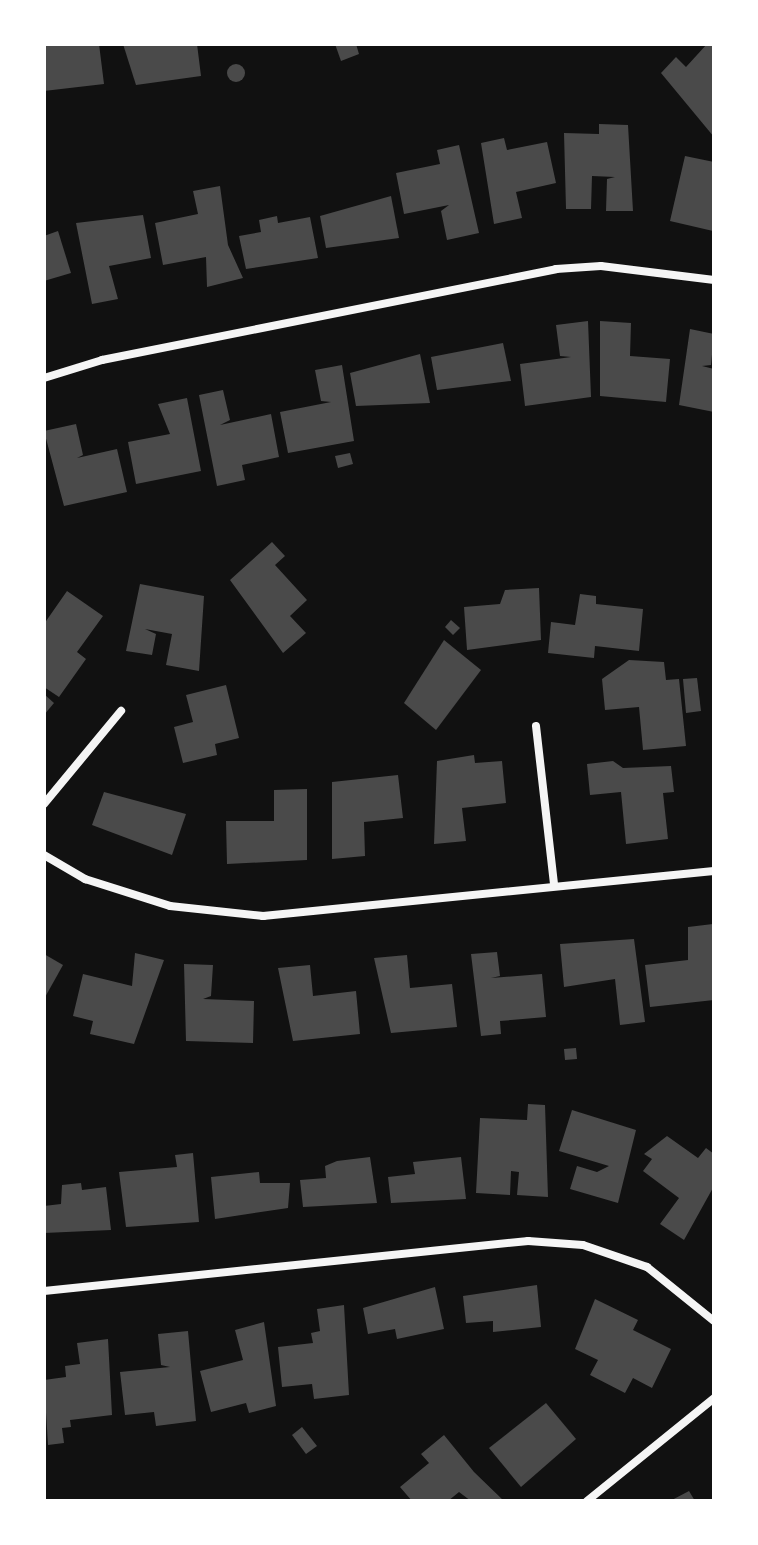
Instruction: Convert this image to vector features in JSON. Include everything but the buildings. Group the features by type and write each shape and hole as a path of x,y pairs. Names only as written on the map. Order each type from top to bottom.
{"street":[{"path":"44,378 556,269 601,266 714,280"},
{"path":"44,804 121,711"},
{"path":"536,726 554,885"},
{"path":"44,855 85,879 170,906 263,916 714,871"},
{"path":"44,1291 528,1241 583,1245 647,1267 714,1321"},
{"path":"587,1501 714,1398"}]}
